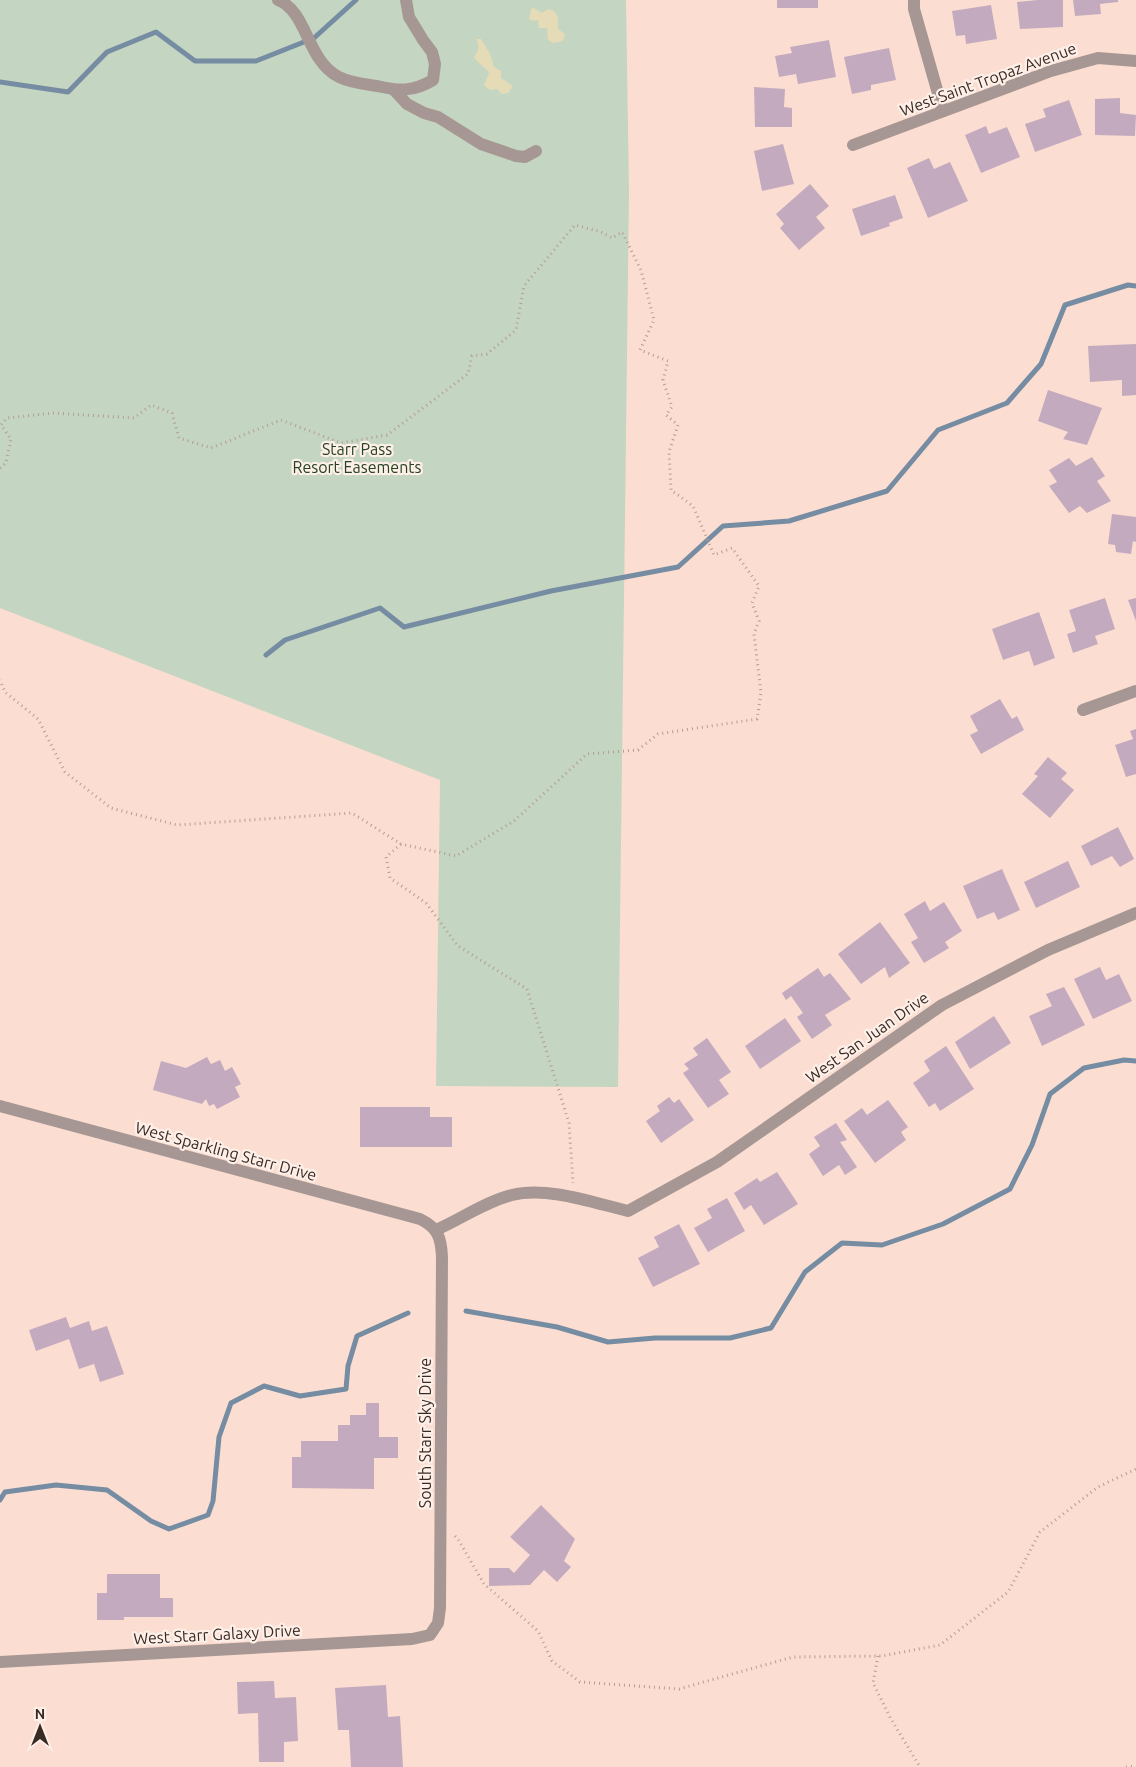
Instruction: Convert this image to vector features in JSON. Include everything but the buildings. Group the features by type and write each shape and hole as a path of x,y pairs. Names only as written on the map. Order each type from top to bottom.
{"street":[{"path":"278,0 290,7 317,57 331,71 351,81 394,90 420,88 433,80 435,64 432,52 409,17 406,0"},
{"path":"914,0 914,9 943,111"},
{"name":"West Saint Tropaz Avenue","path":"854,146 1051,71 1098,58 1136,61"},
{"path":"394,90 407,104 424,113 438,117 481,144 516,156 525,157 536,151"},
{"path":"1082,710 1136,691"},
{"name":"West San Juan Drive","path":"574,1199 628,1211 717,1162 942,1005 1048,950 1136,912"},
{"name":"West Sparkling Starr Drive","path":"0,1106 420,1219 430,1224 437,1232"},
{"path":"437,1232 487,1204 513,1195 546,1192 574,1199"},
{"name":"South Starr Sky Drive","path":"434,1630 438,1623 440,1608 442,1246 437,1232"},
{"name":"West Starr Galaxy Drive","path":"0,1662 412,1638 430,1635 434,1630"}],"path":[{"path":"0,468 6,463 11,439 1,425 7,418 53,413 134,418 152,405 172,413 179,438 211,448 281,420 341,443 386,435 468,374 472,356 487,354 516,330 524,286 575,225 601,232 612,238 622,232 641,270 654,320 640,350 668,361 664,380 672,408 666,416 678,426 669,452 672,490 693,506 714,555 732,548 759,586 752,603 759,621 754,634 761,693 757,719 658,734 638,750 587,754 514,821 456,856 401,844 352,813 177,825 111,808 65,772 38,719 5,692 0,680"},
{"path":"401,844 386,857 390,878 426,903 458,946 527,989 569,1123 574,1199"},
{"path":"440,1526 458,1539 484,1584 538,1631 552,1661 580,1682 680,1689 793,1657 878,1656 940,1645 1008,1592 1040,1532 1098,1487 1136,1469"},
{"path":"878,1656 873,1683 891,1720 920,1767"},
{"path":"1126,1767 1136,1766"}],"green space":[{"name":"Starr Pass Resort Easements","path":"0,0 626,0 629,192 618,1087 436,1086 440,780 0,608"}],"sand":[{"path":"532,7 542,13 548,9 554,11 558,17 558,29 565,34 563,41 554,43 548,40 547,28 539,28 538,20 532,21 529,19"},
{"path":"476,39 481,39 490,54 494,67 501,71 501,78 513,86 508,93 502,94 497,89 490,90 484,85 489,73 474,57 478,48"}],"waterway":[{"path":"0,82 68,92 107,52 156,32 195,61 256,61 314,38 356,0"},
{"path":"266,655 285,640 380,608 404,627 551,591 678,567 723,526 789,521 887,491 938,430 1007,403 1041,364 1065,305 1128,285 1136,286"},
{"path":"466,1311 557,1327 608,1342 655,1338 730,1338 771,1328 805,1272 842,1243 882,1245 943,1224 1010,1189 1032,1145 1050,1094 1084,1068 1124,1060 1136,1061"},
{"path":"0,1500 5,1492 56,1485 107,1490 151,1521 169,1529 208,1515 213,1501 219,1437 231,1403 264,1386 300,1396 346,1389 348,1366 357,1336 408,1313"}]}
